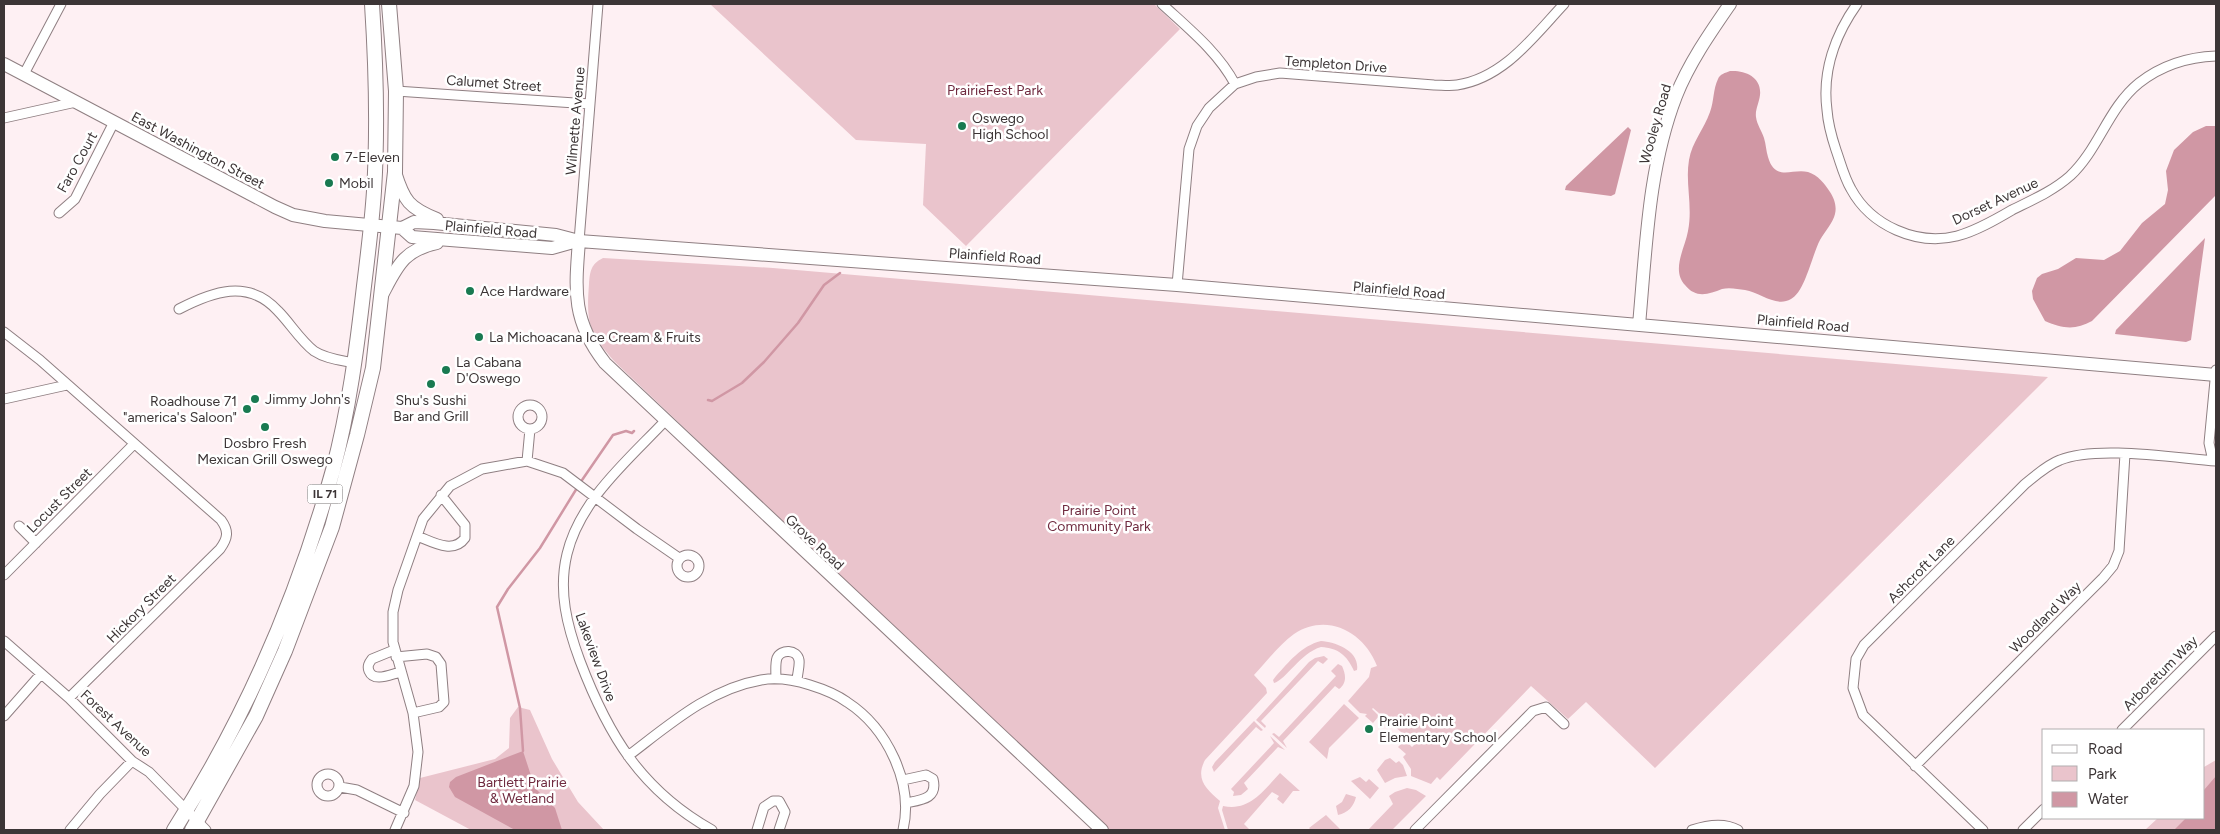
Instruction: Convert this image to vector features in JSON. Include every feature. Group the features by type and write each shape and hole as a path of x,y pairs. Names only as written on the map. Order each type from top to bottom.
{"main road":[{"name":"IL 71","path":"174,830 228,738 256,680 300,573 333,469 354,363 371,224 376,146 372,4"},
{"name":"IL 71","path":"199,827 268,691 318,568 332,527 373,368 382,295 396,227 396,91 389,4"},
{"name":"Wooley Road","path":"1640,325 1647,244 1658,156 1676,95 1703,42 1730,4"},
{"name":"East Washington Street","path":"4,64 293,215 325,221 396,227"},
{"path":"395,172 403,195 414,209 451,225"},
{"name":"Plainfield Road","path":"396,227 414,222 451,225 556,234 579,240 1177,285 2216,375"},
{"name":"Plainfield Road","path":"396,227 412,237 552,248 579,240"},
{"path":"382,295 397,266 407,254 423,246 450,240"},
{"name":"Grove Road","path":"579,240 576,300 587,337 605,364 1102,830"}],"street":[{"path":"24,74 61,4"},
{"name":"Wilmette Avenue","path":"579,240 598,4"},
{"path":"1162,4 1217,56 1226,67 1235,84"},
{"name":"Templeton Drive","path":"1177,285 1189,148 1197,126 1209,108 1235,84 1256,77 1280,73 1434,86 1457,85 1479,80 1498,70 1512,58 1564,4"},
{"name":"Dorset Avenue","path":"1857,4 1840,31 1827,73 1827,112 1833,140 1845,178 1860,203 1876,218 1893,229 1923,238 1938,238 1968,232 2056,187 2074,172 2088,156 2114,110 2139,83 2171,64 2202,56 2216,56"},
{"name":"Calumet Street","path":"396,91 590,104"},
{"path":"4,118 76,102"},
{"name":"Faro Court","path":"60,213 75,199 114,122"},
{"path":"179,309 200,298 224,290 242,291 263,299 276,308 314,350 327,357 354,363"},
{"path":"4,332 40,360 134,444"},
{"path":"2215,459 2209,443 2216,370"},
{"path":"4,399 67,384"},
{"name":"Lakeview Drive","path":"665,421 595,496 578,525 567,554 563,583 564,608 571,636 603,718 628,756 650,783 668,800 694,820 712,830"},
{"path":"527,461 530,428"},
{"name":"Hickory Street","path":"69,698 226,541 226,527 221,520 134,444"},
{"name":"Locust Street","path":"4,575 134,444"},
{"name":"Ashcroft Lane","path":"1983,830 1863,715 1853,688 1856,659 1864,645 2041,470 2060,460 2080,454 2125,454 2215,459"},
{"name":"Woodland Way","path":"1915,766 2113,566 2118,551 2125,454"},
{"path":"395,830 404,813 414,786 418,765 417,735 413,713 395,653 392,629 395,603 416,536 424,519 441,495 462,478 482,469 527,461 563,473 637,530 679,558"},
{"path":"416,536 446,546 460,544 465,538 465,525 441,495"},
{"path":"19,526 36,543"},
{"name":"Arboretum Way","path":"2123,729 2216,636"},
{"name":"Forest Avenue","path":"4,640 69,698 132,761 150,772 187,810 199,827"},
{"path":"776,679 777,658 782,653 790,651 796,654 799,660 797,681"},
{"path":"401,672 378,678 373,676 368,670 368,666 372,659 395,653 429,654 436,657 440,663 444,702 436,708 413,713"},
{"path":"4,716 41,674"},
{"path":"628,756 696,705 720,692 746,683 776,679 797,681 826,690 848,703 871,723 891,750 903,780 906,803 903,830"},
{"path":"1414,830 1532,711 1546,708 1564,724"},
{"path":"70,830 100,794 132,761"},
{"path":"903,780 926,775 933,779 935,787 933,794 926,799 906,803"},
{"path":"340,787 357,790 404,813"},
{"path":"757,830 764,807 773,801 779,801 785,812 779,830"},
{"path":"2023,830 2042,811"},
{"path":"1692,830 1704,826 1719,825 1738,830"}],"green space":[{"name":"PrairieFest Park","path":"710,4 1154,4 1180,29 966,246 923,205 926,144 856,140"},
{"name":"Prairie Point Community Park","path":"603,258 773,268 2048,377 1655,768 1586,702 1568,719 1531,686 1440,780 1437,777 1431,784 1411,776 1411,769 1403,757 1406,754 1398,747 1405,740 1412,747 1415,744 1373,708 1379,716 1373,723 1365,716 1367,714 1360,713 1348,701 1369,677 1371,668 1377,666 1371,654 1354,635 1331,625 1319,625 1307,628 1288,638 1254,675 1266,688 1267,693 1205,760 1201,773 1202,778 1206,788 1220,801 1218,808 1225,830 1108,830 615,362 595,335 589,318 589,279 594,265"},
{"path":"1321,641 1333,643 1351,653 1357,663 1357,670 1354,671 1341,653 1321,647 1306,655 1279,681 1274,683 1273,680 1276,676 1296,655 1314,643"},
{"path":"1324,656 1328,659 1323,664 1318,661 1261,721 1266,726 1265,728 1256,720 1309,662"},
{"path":"1338,664 1342,666 1344,673 1345,679 1343,684 1339,689 1335,686 1283,741 1287,748 1272,734 1274,733 1279,737 1336,676 1331,671"},
{"path":"1344,704 1359,718 1329,748 1327,759 1309,742"},
{"name":"Bartlett Prairie & Wetland","path":"518,707 530,710 552,759 578,802 604,830 471,830 415,800 420,778 495,759 509,748 510,718"},
{"path":"1254,721 1263,730 1261,731 1256,727 1214,772 1212,767 1215,762"},
{"path":"1270,736 1285,750 1278,747 1244,783 1248,789 1241,795 1233,796 1234,792 1231,789 1274,743"},
{"path":"1390,758 1396,763 1399,761 1403,765 1407,776 1395,778 1385,783 1377,770 1385,760"},
{"path":"2216,760 2216,830 2145,830 2157,819 2205,819 2205,766"},
{"path":"1280,773 1300,791 1293,791 1283,804 1277,799 1279,796 1272,792 1244,824 1250,830 1228,830 1222,810 1223,806 1233,807 1249,803"},
{"path":"1360,777 1366,782 1369,779 1379,788 1370,799 1351,781"},
{"path":"1407,788 1416,790 1426,796 1392,830 1368,830 1393,804 1389,796"},
{"path":"1346,794 1356,797 1355,800 1348,811 1338,815 1336,806 1342,802"},
{"path":"1326,815 1341,830 1311,830 1309,828"}],"water":[{"path":"1730,71 1747,73 1758,84 1760,95 1756,117 1771,165 1780,172 1802,171 1815,175 1826,186 1835,202 1836,211 1834,217 1820,240 1800,289 1791,299 1785,301 1774,301 1751,291 1734,288 1698,294 1685,285 1679,273 1680,259 1689,222 1689,160 1695,141 1710,112 1718,79 1721,75"},
{"path":"2206,126 2216,126 2216,195 2092,321 2080,326 2069,327 2058,326 2045,321 2033,299 2032,291 2037,278 2042,274 2058,269 2076,258 2104,260 2120,251 2142,223 2165,204 2168,190 2166,171 2174,150 2193,132"},
{"path":"1628,127 1631,130 1615,194 1611,196 1565,190 1566,186"},
{"path":"2205,238 2191,340 2186,342 2115,334 2116,330"},
{"path":"523,751 535,788 555,808 562,830 515,830 455,797 449,787 450,782 456,777"},
{"path":"2216,776 2216,830 2174,830 2185,819 2205,819 2205,789"}],"waterway":[{"path":"708,400 712,401 742,383 764,362 798,323 824,285 840,273"},
{"path":"580,483 613,435 626,431 632,433 634,431"},
{"path":"523,751 520,708 497,607 508,589 540,548 577,488"}],"place":[{"name":"Oswego High School","path":"962,126"},
{"name":"7-Eleven","path":"335,157"},
{"name":"Mobil","path":"329,183"},
{"name":"Ace Hardware","path":"470,291"},
{"name":"La Michoacana Ice Cream & Fruits","path":"479,337"},
{"name":"La Cabana D'Oswego","path":"446,370"},
{"name":"Shu's Sushi Bar and Grill","path":"431,384"},
{"name":"Jimmy John's","path":"255,399"},
{"name":"Roadhouse 71 \"america's Saloon\"","path":"247,409"},
{"name":"Dosbro Fresh Mexican Grill Oswego","path":"265,427"},
{"name":"Prairie Point Elementary School","path":"1369,729"}]}
